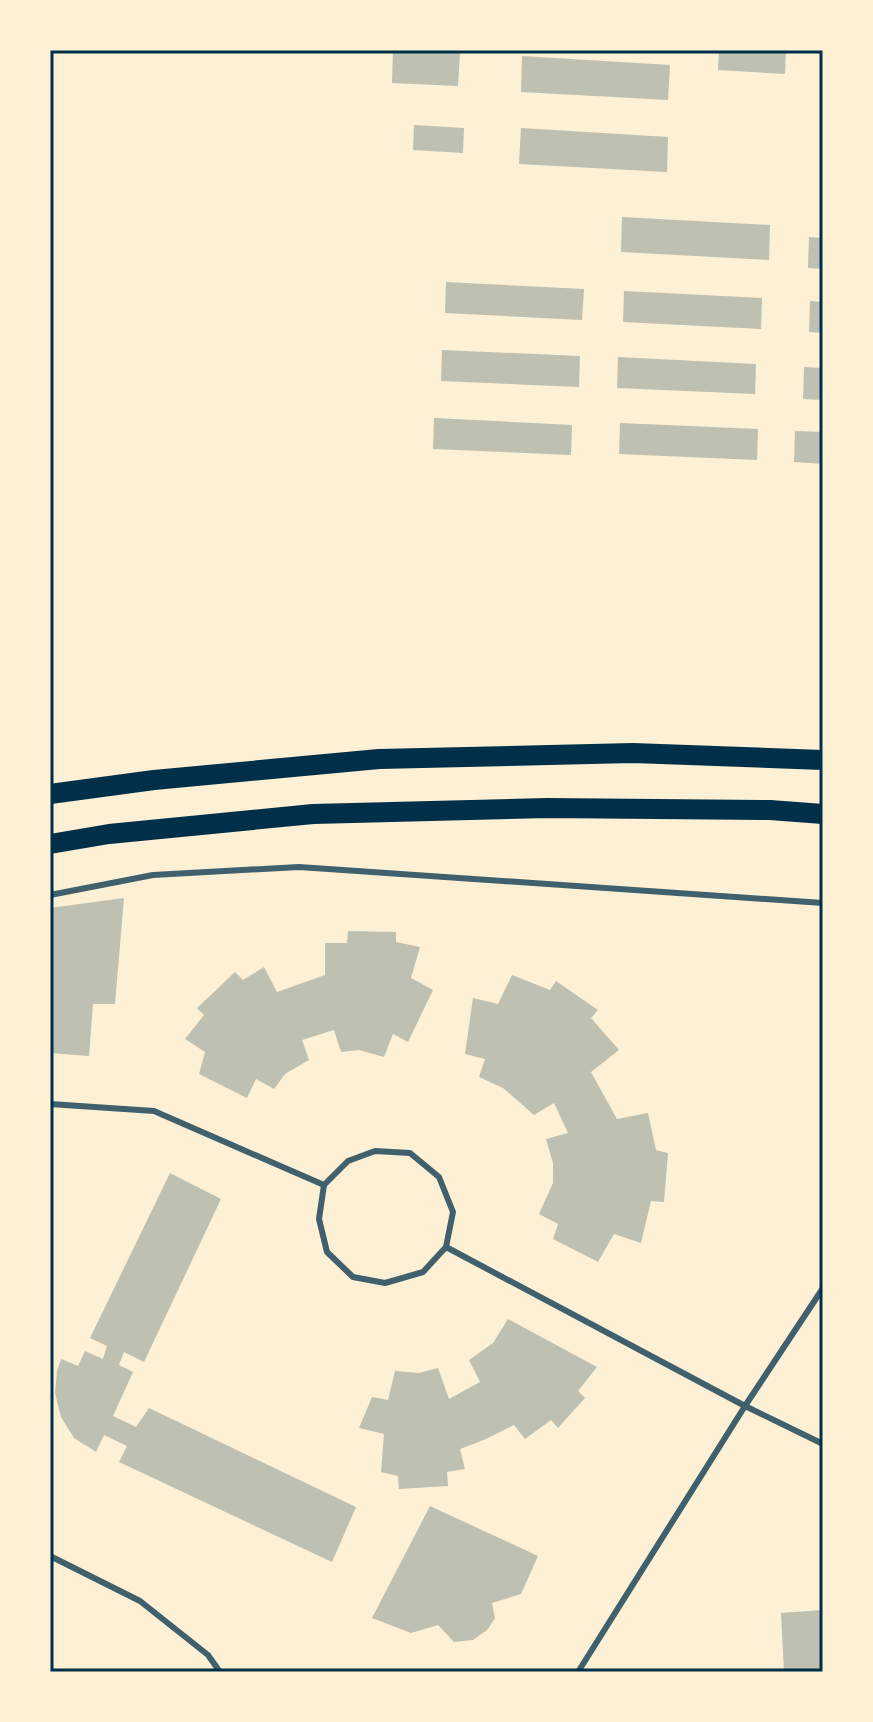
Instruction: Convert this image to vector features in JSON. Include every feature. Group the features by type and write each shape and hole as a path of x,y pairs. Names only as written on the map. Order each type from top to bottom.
{"highway":[{"path":"50,794 154,780 379,759 633,753 823,760"},
{"path":"50,844 109,834 313,814 547,808 770,810 823,814"}],"lane":[{"path":"50,895 153,875 299,867 823,903"},
{"path":"50,1104 154,1111 324,1185"},
{"path":"375,1151 410,1153 439,1177 453,1212 446,1247 423,1272 385,1283 353,1277 327,1252 319,1219 324,1185 348,1161 375,1151"},
{"path":"446,1247 745,1406 823,1444"},
{"path":"578,1672 823,1288"},
{"path":"50,1556 140,1601 208,1655 220,1672"}],"building":[{"path":"393,50 460,53 458,86 392,83"},
{"path":"719,50 786,50 785,74 718,70"},
{"path":"522,56 670,65 668,100 521,92"},
{"path":"414,125 464,128 463,153 413,150"},
{"path":"521,128 668,137 667,172 519,164"},
{"path":"622,217 770,225 769,260 621,252"},
{"path":"809,237 823,238 823,269 808,268"},
{"path":"446,282 584,289 582,320 445,313"},
{"path":"624,291 762,298 761,329 623,322"},
{"path":"810,301 823,302 823,333 809,332"},
{"path":"442,350 580,356 579,387 441,381"},
{"path":"618,357 756,364 755,394 617,388"},
{"path":"804,367 823,368 823,400 803,399"},
{"path":"434,418 572,425 571,455 433,449"},
{"path":"620,423 758,429 757,460 619,454"},
{"path":"795,431 823,432 823,464 794,462"},
{"path":"124,898 115,1004 93,1004 89,1056 50,1053 50,908"},
{"path":"348,931 396,932 396,942 420,947 411,978 433,990 408,1042 393,1034 384,1057 359,1050 341,1052 334,1030 302,1040 309,1060 285,1074 274,1089 256,1079 247,1098 199,1074 205,1052 185,1039 204,1015 197,1008 235,972 243,980 264,967 277,992 325,975 325,943 347,943"},
{"path":"512,975 550,990 556,981 598,1010 591,1018 619,1050 591,1072 617,1119 648,1113 656,1150 668,1153 664,1202 651,1201 641,1243 614,1234 598,1262 553,1239 558,1224 539,1214 553,1183 553,1163 546,1139 568,1133 554,1103 534,1115 503,1088 479,1077 485,1059 465,1054 473,998 498,1004"},
{"path":"170,1173 221,1199 144,1362 124,1352 119,1365 133,1372 113,1416 136,1427 149,1408 356,1507 332,1562 119,1462 127,1446 104,1435 96,1452 74,1438 61,1417 55,1393 61,1359 78,1366 85,1351 103,1359 107,1346 90,1338"},
{"path":"508,1319 597,1367 578,1391 585,1398 558,1428 551,1420 525,1439 514,1425 460,1449 465,1469 447,1472 448,1486 399,1489 398,1476 381,1472 384,1434 359,1428 372,1397 388,1400 395,1371 419,1373 438,1368 449,1399 480,1382 469,1360 493,1343"},
{"path":"430,1506 538,1556 521,1594 492,1603 495,1618 487,1630 473,1640 454,1642 438,1625 411,1633 372,1618"},
{"path":"823,1610 823,1672 784,1672 781,1613"}]}
